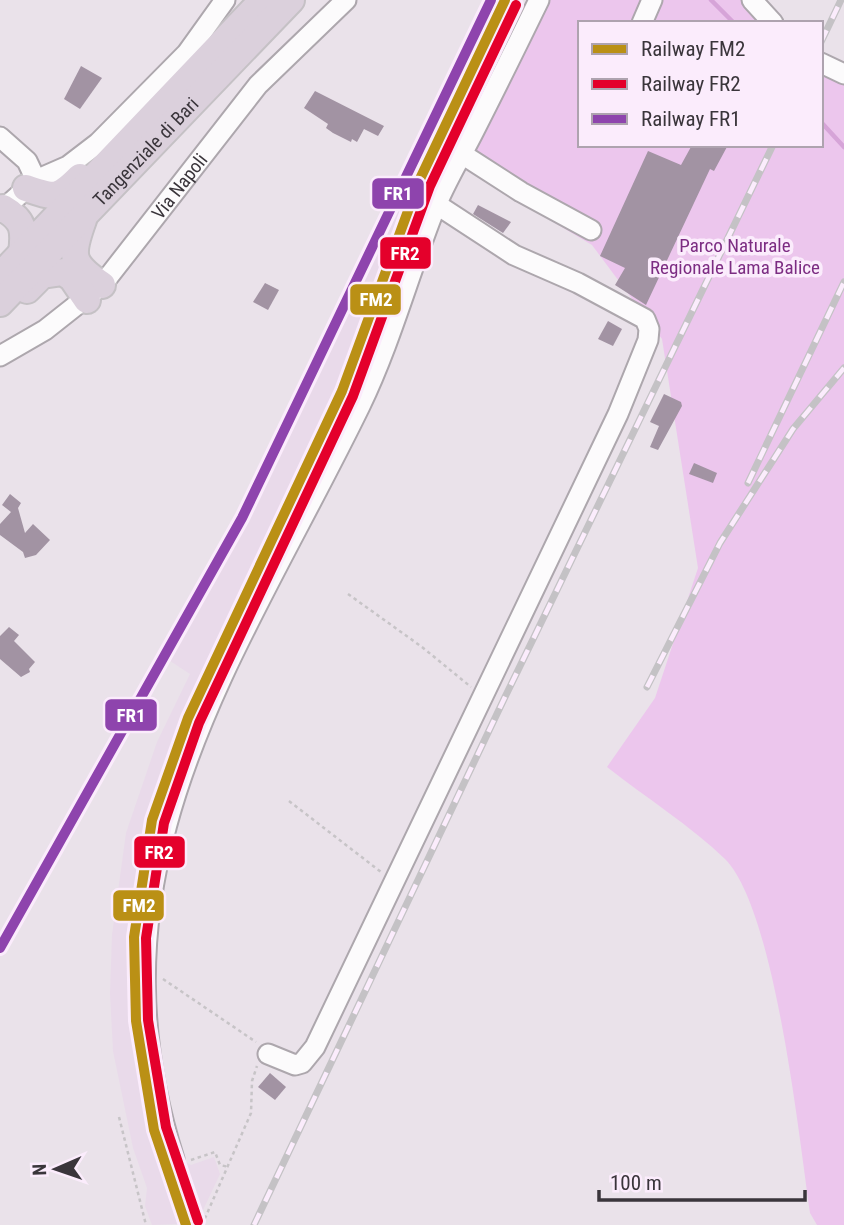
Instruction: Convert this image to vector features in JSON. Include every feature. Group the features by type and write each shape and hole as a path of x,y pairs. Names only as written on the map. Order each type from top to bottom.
{"highway":[{"name":"Tangenziale di Bari","path":"0,276 263,0"},
{"name":"Tangenziale di Bari","path":"0,303 290,0"},
{"path":"31,184 48,195 64,194 100,155 121,150"},
{"path":"1,210 17,216 22,223 22,253"},
{"path":"85,215 75,243 74,258 95,292"},
{"path":"0,314 42,275 51,272 63,272 95,292"}],"street":[{"path":"1,210 31,184 68,166 98,143 187,54 225,0"},
{"name":"Via Napoli","path":"0,356 45,330 95,292 258,85 346,0"},
{"path":"181,1155 149,1039 146,984 153,884 164,828 204,713 253,607 303,517 377,366 435,208 539,0"},
{"path":"643,21 652,0"},
{"path":"752,0 771,21"},
{"path":"823,64 844,74"},
{"path":"0,136 27,161 31,184"},
{"path":"461,154 521,192 591,230"},
{"path":"268,1054 295,1065 302,1063 315,1047 618,414 649,329 645,319 578,283 514,255 435,208"}],"path":[{"path":"348,594 422,647 482,696"},
{"path":"289,802 394,882"},
{"path":"160,987 160,977 264,1048 268,1054 261,1057 252,1081 251,1113 202,1225"},
{"path":"119,1117 146,1225"},
{"path":"181,1155 190,1161 215,1152 220,1165 229,1167"}],"shaded area":[{"path":"491,0 512,0 416,205 437,212 414,281 210,708 158,877 153,1028 177,1158 191,1165 214,1157 220,1174 197,1223 152,1225 145,1206 147,1188 133,1148 113,1051 110,993 112,935 126,833 157,742 190,674 161,655 250,493"}],"green space":[{"name":"Parco Naturale Regionale Lama Balice","path":"539,0 756,0 774,21 578,21 578,147 823,147 823,70 844,77 844,1225 817,1225 810,1213 782,1026 758,925 743,885 725,859 712,847 607,767 655,698 698,568 662,339 592,245 528,207 459,159"}],"building":[{"path":"81,66 102,78 80,109 64,99"},
{"path":"315,91 384,126 378,136 364,129 357,142 352,139 351,142 326,128 328,124 304,108"},
{"path":"691,147 727,147 714,171 710,169 646,305 615,285 625,268 600,256 648,151 681,165"},
{"path":"478,205 511,222 503,233 473,214"},
{"path":"265,283 279,290 268,310 253,302"},
{"path":"608,321 622,329 613,346 598,339"},
{"path":"664,394 681,402 682,406 658,450 650,447 659,426 650,422"},
{"path":"694,463 717,473 713,483 689,474"},
{"path":"10,494 21,503 18,508 25,533 33,524 50,540 36,555 25,558 23,552 0,535 0,524 11,512 2,505"},
{"path":"9,627 19,635 14,641 35,662 29,669 30,672 21,677 0,659 0,636"},
{"path":"270,1073 286,1087 275,1100 258,1087"}],"waterway":[{"path":"711,0 732,21"},
{"path":"823,124 844,147"}],"railway":[{"path":"823,38 841,0"},
{"path":"254,1225 505,697 772,147"},
{"path":"748,483 844,282"},
{"path":"647,687 720,543 793,429 844,368"}],"rail line":[{"name":"FR1","path":"0,948 242,518 491,0"},
{"name":"FM2","path":"186,1225 154,1130 136,1021 134,937 152,820 188,718 342,391 419,181 505,0"},
{"name":"FR2","path":"198,1221 166,1127 148,1020 146,938 164,823 199,723 353,396 430,186 516,5"}]}
